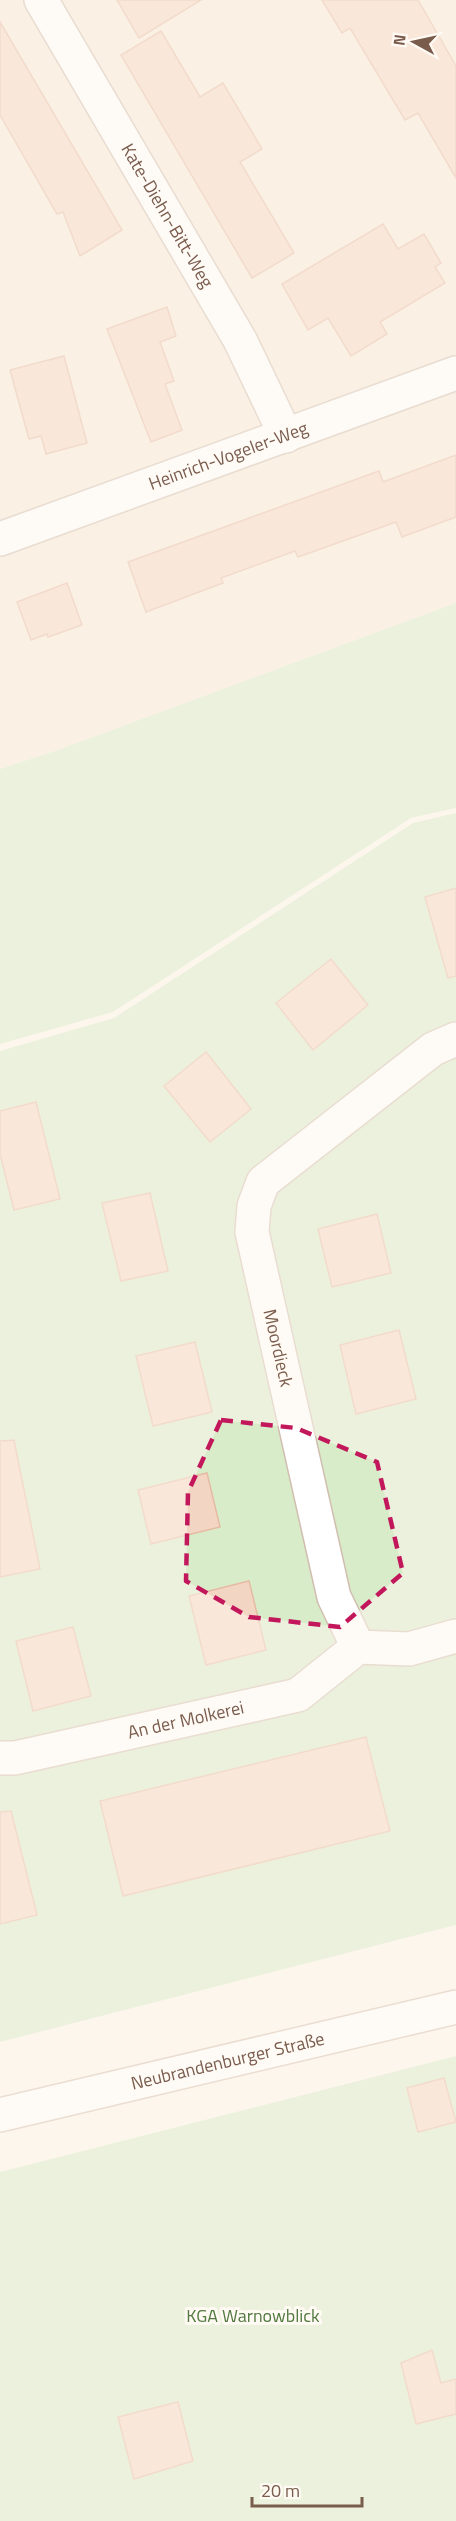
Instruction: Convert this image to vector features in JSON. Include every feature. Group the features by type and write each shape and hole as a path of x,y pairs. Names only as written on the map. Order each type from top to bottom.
{"street":[{"name":"Kate-Diehn-Bitt-Weg","path":"41,0 240,340 286,436"},
{"name":"Heinrich-Vogeler-Weg","path":"0,539 456,374"},
{"name":"Moordieck","path":"358,1647 334,1597 252,1232 254,1206 263,1182 433,1049 456,1039"},
{"path":"358,1647 409,1649 456,1636"},
{"name":"An der Molkerei","path":"0,1758 15,1758 298,1695 358,1647"},
{"name":"Neubrandenburger Straße","path":"0,2115 456,2007"}],"highlighted area":[{"path":"221,1420 296,1428 377,1462 403,1573 340,1627 249,1617 186,1581 188,1492"}],"shaded area":[{"path":"0,0 456,0 456,603 58,750 0,769"}],"green space":[{"path":"456,603 456,808 411,818 113,1012 0,1044 0,769 58,750"},
{"path":"456,813 456,1925 0,2042 0,1051 114,1018 413,823"},
{"name":"KGA Warnowblick","path":"456,2056 456,2521 0,2521 0,2172"}],"building":[{"path":"117,0 201,0 139,38"},
{"path":"322,0 418,0 456,66 456,178 418,113 405,120 350,28 342,33"},
{"path":"0,22 122,230 80,256 63,212 57,214 0,115"},
{"path":"161,31 200,97 223,83 262,149 240,162 294,253 252,278 121,55"},
{"path":"383,224 398,249 424,234 441,263 435,267 445,283 380,322 387,334 351,356 328,318 308,330 282,284"},
{"path":"167,307 176,336 160,342 174,381 165,384 182,430 151,442 107,329"},
{"path":"64,356 87,443 46,454 41,436 29,439 10,370"},
{"path":"456,455 456,517 402,537 396,522 298,557 295,551 221,578 223,583 146,612 128,562 379,471 383,482"},
{"path":"67,583 82,625 48,637 47,634 31,640 17,602"},
{"path":"456,888 456,976 448,978 425,897"},
{"path":"331,959 368,1005 313,1050 276,1003"},
{"path":"206,1052 251,1109 210,1142 164,1086"},
{"path":"36,1102 60,1199 14,1210 0,1154 0,1111"},
{"path":"150,1193 168,1271 121,1281 102,1203"},
{"path":"377,1214 391,1273 332,1287 318,1229"},
{"path":"399,1330 416,1399 356,1414 340,1345"},
{"path":"195,1342 212,1412 153,1426 136,1356"},
{"path":"14,1440 40,1569 0,1577 0,1441"},
{"path":"207,1473 220,1527 151,1544 138,1490"},
{"path":"249,1581 266,1650 206,1665 189,1596"},
{"path":"73,1627 91,1696 33,1711 16,1641"},
{"path":"366,1737 390,1831 123,1896 100,1801"},
{"path":"11,1811 37,1915 0,1924 0,1812"},
{"path":"444,2078 456,2122 418,2132 407,2088"},
{"path":"432,2350 441,2383 456,2379 456,2414 416,2424 401,2363"},
{"path":"178,2402 193,2461 134,2479 118,2417"}]}
